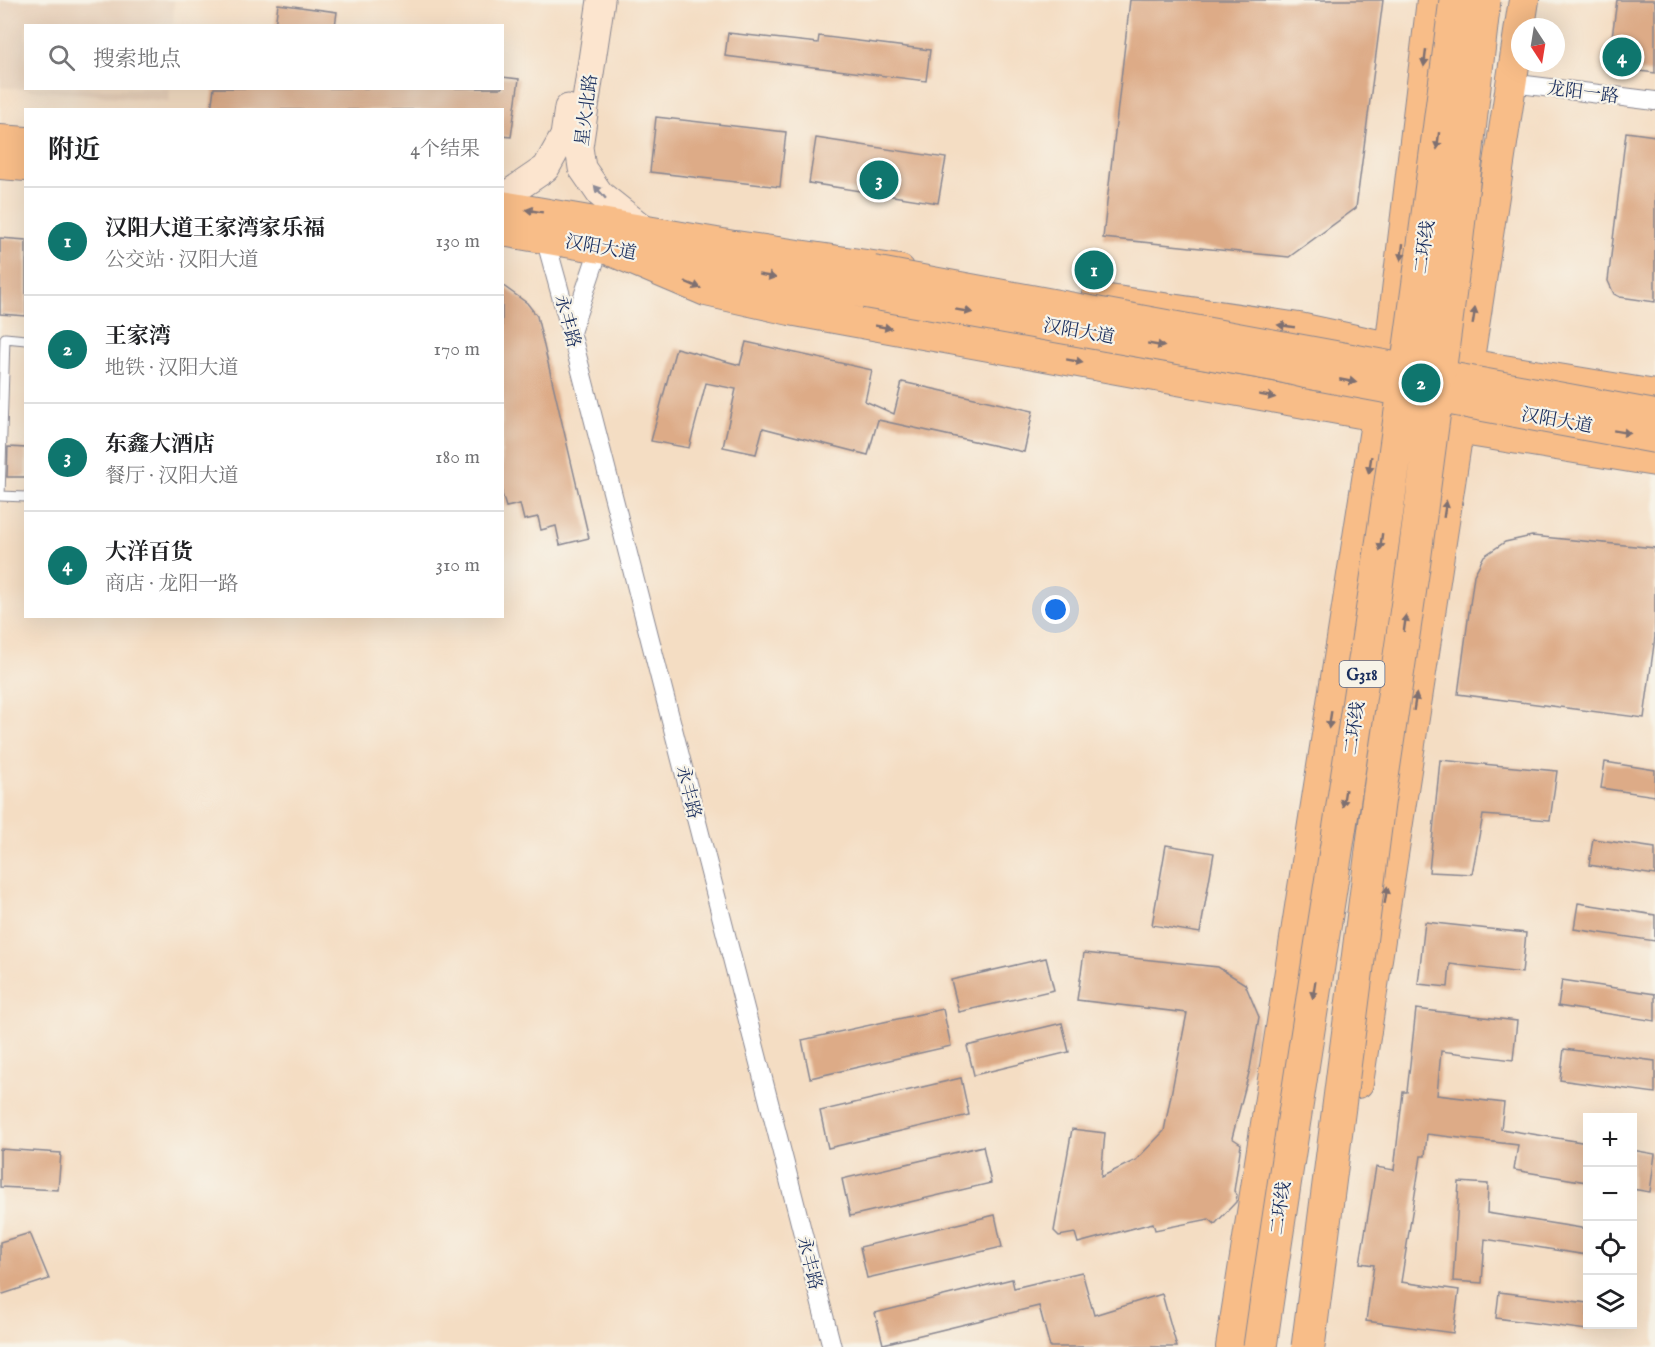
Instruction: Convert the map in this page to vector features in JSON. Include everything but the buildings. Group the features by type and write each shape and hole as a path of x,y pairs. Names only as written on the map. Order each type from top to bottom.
{"highway":[{"name":"二环线","path":"1260,1347 1424,251 1456,0"},
{"name":"二环线","path":"1308,1347 1378,804 1414,561 1455,253 1484,0"}],"main road":[{"path":"1231,1347 1377,416 1390,349 1432,0"},
{"path":"1318,1347 1524,0"},
{"path":"0,140 24,142"},
{"path":"0,164 24,166"},
{"name":"汉阳大道","path":"504,206 736,246 1299,328 1467,364 1655,395"},
{"name":"汉阳大道","path":"504,231 869,282 1655,415"},
{"path":"600,246 706,291 780,308 1377,416 1655,461"},
{"name":"汉阳大道","path":"736,246 869,282 1305,373 1655,438"}],"street":[{"name":"星火北路","path":"504,197 546,168 564,136 582,0"},
{"name":"星火北路","path":"601,0 579,147 582,168 600,194 644,229"},
{"name":"龙阳一路","path":"1511,83 1655,101"},
{"name":"永丰路","path":"545,238 832,1347"},
{"path":"571,332 600,246"}],"lane":[{"path":"24,340 5,338 0,496 24,496"}],"shaded area":[{"path":"0,0 174,0 173,24 24,24 24,89 0,87"},
{"path":"36,90 170,90 169,101"}],"place":[{"name":"大洋百货","path":"1622,57"},
{"name":"东鑫大酒店","path":"879,180"},
{"name":"汉阳大道王家湾家乐福","path":"1094,270"},
{"name":"王家湾","path":"1421,383"}]}
